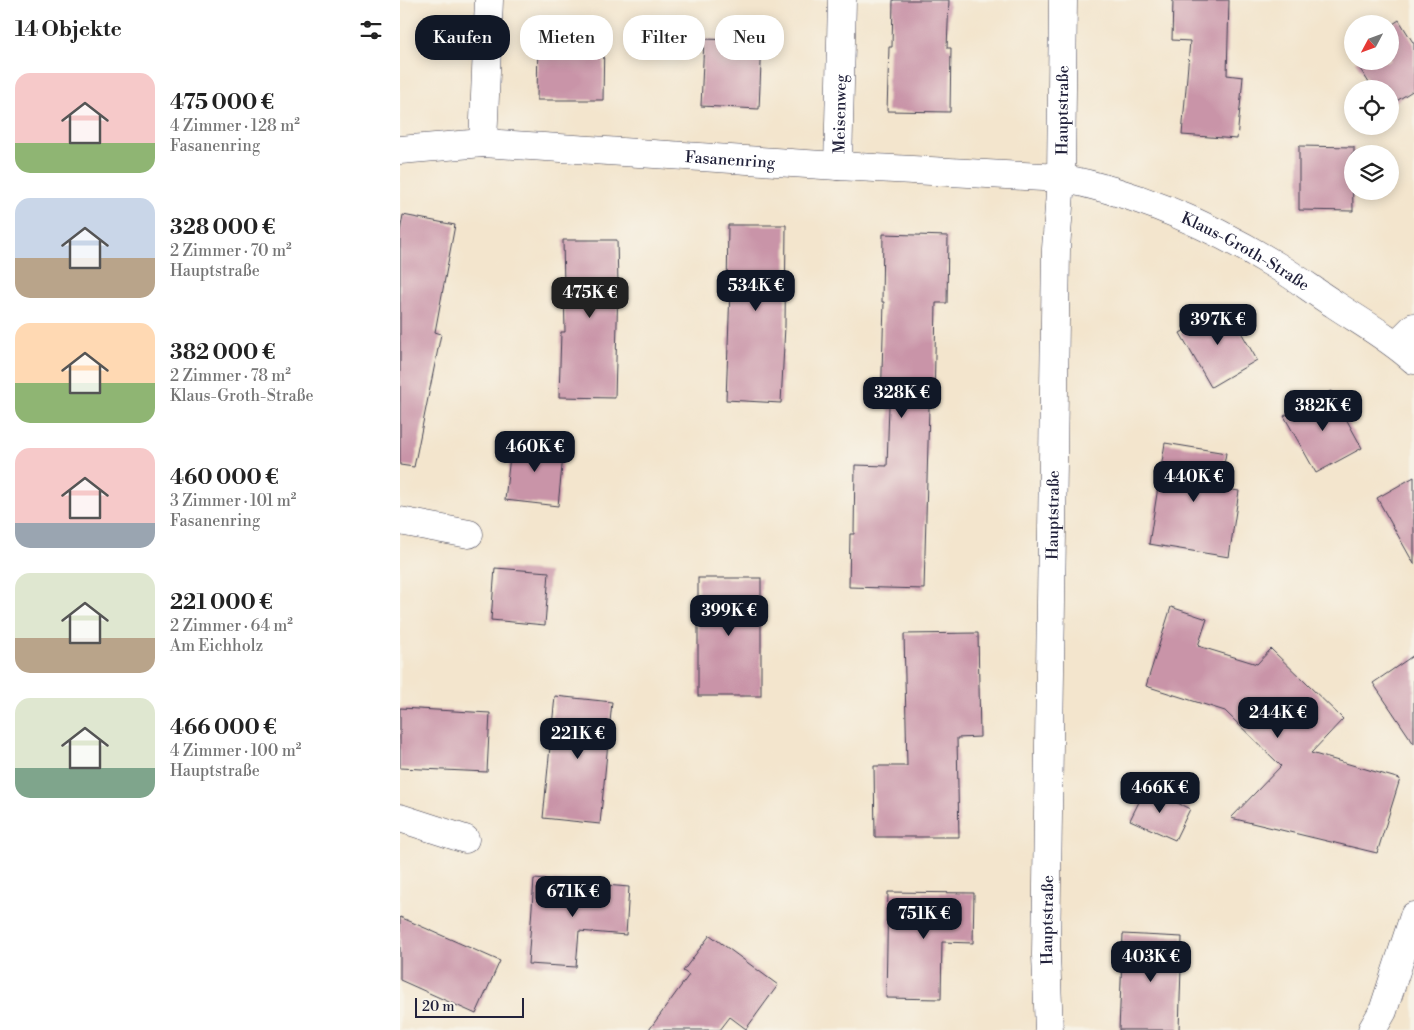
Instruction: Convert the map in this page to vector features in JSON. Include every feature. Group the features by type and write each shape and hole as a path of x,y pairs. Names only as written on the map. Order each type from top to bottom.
{"street":[{"path":"483,143 489,0"},
{"name":"Meisenweg","path":"838,166 842,0"},
{"name":"Hauptstraße","path":"1049,1030 1046,955 1055,298 1061,178 1063,0"},
{"name":"Fasanenring","path":"400,150 483,143 838,166 1061,178"},
{"name":"Klaus-Groth-Straße","path":"1061,178 1119,192 1210,228 1278,266 1408,344"},
{"path":"400,521 469,534"},
{"path":"400,818 465,839"},
{"path":"1372,1030 1383,1010 1414,916"}],"building":[{"path":"893,0 949,0 947,48 951,48 950,112 887,111 889,47 892,47"},
{"path":"1173,0 1229,0 1227,75 1243,77 1237,139 1182,135 1190,41 1172,40"},
{"path":"1399,20 1414,44 1414,90 1399,99 1399,80 1367,80 1361,70 1399,70"},
{"path":"705,39 715,39 715,60 761,60 759,109 701,106"},
{"path":"538,60 604,60 603,100 537,100"},
{"path":"1299,146 1344,147 1344,200 1353,200 1353,211 1299,210"},
{"path":"403,215 455,225 435,332 441,334 414,467 400,465 400,232"},
{"path":"728,225 786,225 785,326 781,403 726,400 730,290 727,290"},
{"path":"883,234 948,236 947,303 936,303 934,407 929,407 924,589 849,587 850,534 854,534 855,465 887,466 889,406 881,406 884,302 882,302"},
{"path":"563,240 617,240 618,286 615,398 559,397 561,332 565,332"},
{"path":"1226,306 1257,360 1211,387 1180,333"},
{"path":"1331,391 1362,448 1316,473 1284,416"},
{"path":"512,439 564,446 558,506 505,500"},
{"path":"1165,443 1226,453 1220,488 1239,491 1229,557 1149,544"},
{"path":"1414,477 1414,564 1377,498"},
{"path":"495,568 549,572 545,625 491,620"},
{"path":"698,578 761,578 761,696 698,696"},
{"path":"1171,607 1207,619 1198,646 1257,664 1271,649 1343,719 1311,753 1400,779 1377,853 1231,818 1281,766 1225,711 1146,686"},
{"path":"978,633 980,737 957,738 959,837 875,837 874,766 907,766 904,634"},
{"path":"1414,655 1414,744 1373,683"},
{"path":"555,696 612,702 600,824 543,818"},
{"path":"400,708 490,713 487,772 400,768"},
{"path":"1146,788 1190,809 1175,840 1130,820"},
{"path":"534,879 629,887 626,935 579,931 576,967 528,964"},
{"path":"888,892 974,893 973,943 942,942 941,999 886,998"},
{"path":"400,917 500,961 476,1014 400,980"},
{"path":"1123,934 1182,937 1179,1030 1119,1030"},
{"path":"710,935 778,985 746,1029 730,1017 720,1030 649,1030 689,975 683,971"}]}
